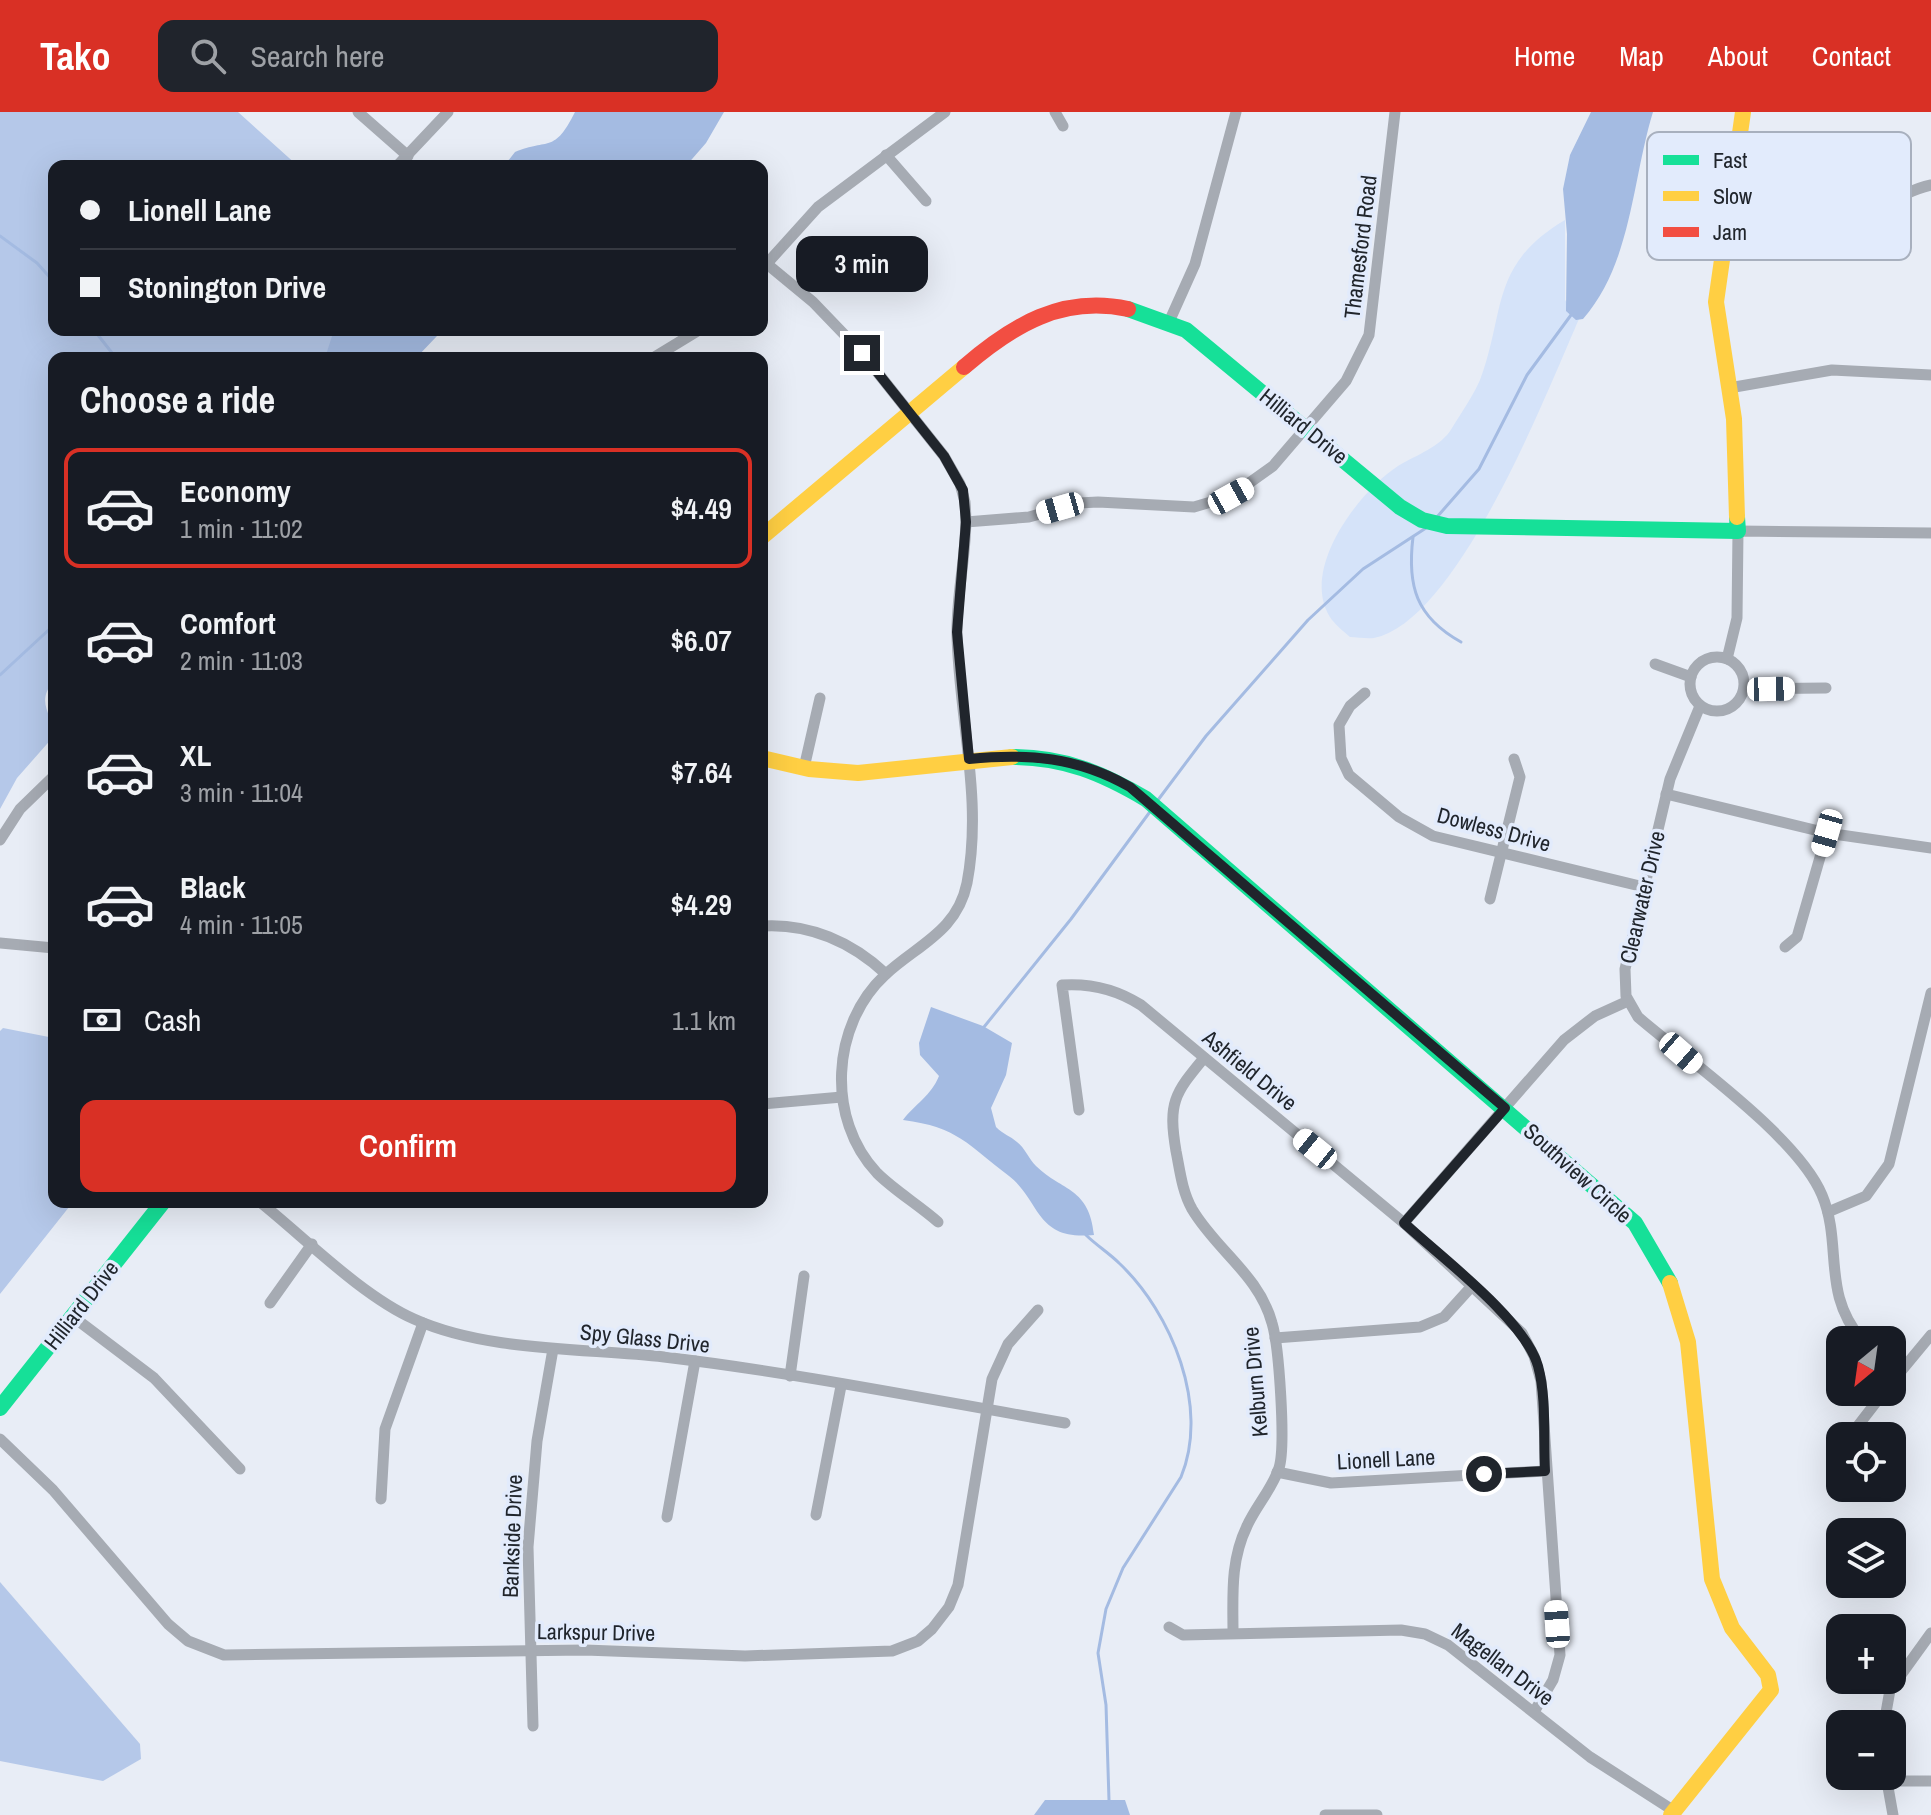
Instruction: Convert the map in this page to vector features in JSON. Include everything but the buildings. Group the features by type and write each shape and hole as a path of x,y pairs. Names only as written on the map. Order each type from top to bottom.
{"street":[{"path":"358,112 408,156"},
{"path":"404,160 448,112"},
{"path":"768,263 818,207 945,112"},
{"path":"1055,112 1063,126"},
{"path":"1169,322 1195,264 1236,112"},
{"name":"Thamesford Road","path":"966,522 1029,517 1079,503 1174,508 1213,502 1259,479 1307,428 1354,370 1369,335 1395,112"},
{"path":"1740,132 1743,112"},
{"path":"886,155 926,201"},
{"path":"1911,192 1931,185"},
{"path":"1722,260 1716,302 1737,454 1737,618 1727,659"},
{"path":"768,270 840,327 954,473 963,490 966,522 957,632 974,817 964,896 944,930 886,974 867,996 849,1031 842,1056 842,1097 851,1130 866,1159 885,1180 938,1222"},
{"name":"Hilliard Drive","path":"768,532 1002,335 1043,311 1109,305 1145,311 1186,330 1400,507 1434,524 1931,533"},
{"path":"663,352 689,336"},
{"path":"1729,388 1832,370 1931,375"},
{"path":"1715,657 1727,659 1741,671 1744,689 1741,698 1727,710 1708,710 1700,706 1691,693 1691,677 1702,661 1715,657"},
{"path":"1655,664 1691,677"},
{"path":"1744,689 1826,688"},
{"name":"Dowless Drive","path":"1365,693 1350,706 1339,725 1338,745 1349,775 1415,828 1644,887"},
{"path":"804,768 820,698"},
{"name":"Clearwater Drive","path":"1628,1001 1624,977 1666,794 1683,741 1700,706"},
{"name":"Southview Circle","path":"768,759 804,768 857,773 1004,755 1056,758 1095,769 1130,787 1627,1213 1647,1239 1671,1285 1688,1342 1712,1579 1732,1628 1768,1675 1771,1690 1675,1814"},
{"path":"1490,899 1520,777 1514,759"},
{"path":"0,840 20,809 48,782"},
{"path":"1666,794 1827,833 1931,848"},
{"path":"1785,947 1797,937 1827,833"},
{"path":"768,926 843,941 886,974"},
{"path":"0,943 48,947"},
{"name":"Ashfield Drive","path":"1079,1110 1062,985 1093,985 1124,995 1404,1223 1513,1323 1534,1356 1541,1381 1560,1655 1553,1680 1534,1712"},
{"path":"1828,1212 1866,1196 1889,1164 1931,993"},
{"path":"1404,1223 1579,1027 1628,1001 1638,1017 1788,1145 1812,1176 1828,1212 1836,1292 1852,1326"},
{"name":"Kelburn Drive","path":"1204,1058 1184,1080 1173,1103 1171,1122 1182,1184 1199,1219 1257,1288 1275,1338 1281,1439 1277,1472 1247,1525 1235,1556 1233,1633"},
{"path":"768,1104 799,1104 842,1097"},
{"name":"Hilliard Drive","path":"0,1408 158,1208"},
{"name":"Spy Glass Drive","path":"267,1208 382,1301 423,1323 447,1331 553,1349 695,1361 1065,1423"},
{"path":"270,1303 312,1244"},
{"path":"790,1376 804,1276"},
{"path":"1275,1338 1420,1327 1444,1317 1472,1286"},
{"name":"Larkspur Drive","path":"0,1439 53,1490 168,1624 188,1641 211,1652 237,1657 531,1651 851,1654 892,1651 918,1641 949,1607 958,1585 998,1360 1038,1310"},
{"path":"72,1316 154,1378 240,1469"},
{"path":"381,1499 385,1429 423,1323"},
{"path":"1906,1362 1931,1335"},
{"name":"Bankside Drive","path":"533,1726 530,1514 537,1441 553,1349"},
{"path":"667,1517 695,1361"},
{"path":"816,1515 841,1386"},
{"path":"1861,1422 1873,1406"},
{"name":"Lionell Lane","path":"1277,1472 1331,1483 1545,1471"},
{"name":"Magellan Drive","path":"1169,1627 1183,1635 1401,1630 1425,1634 1448,1645 1590,1757 1675,1814"},
{"path":"1886,1710 1890,1690 1931,1633"},
{"path":"1906,1780 1931,1781"},
{"path":"1889,1790 1893,1815"},
{"path":"1325,1815 1377,1815"}],"shaded area":[{"path":"0,112 238,112 291,160 48,160 48,336 352,336 346,352 48,352 48,689 45,703 48,743 17,778 0,809"},
{"path":"575,112 724,112 706,143 691,160 509,160 515,152 556,139"},
{"path":"1591,112 1653,112 1628,220 1612,273 1583,319 1576,320 1566,311 1567,234 1563,189 1570,155"},
{"path":"1565,220 1565,300 1579,319 1496,500 1437,592 1406,622 1374,638 1350,637 1332,620 1323,601 1322,579 1337,534 1366,494 1383,478 1447,435 1480,380 1512,272 1523,254"},
{"path":"332,336 437,336 422,352 327,352"},
{"path":"931,1007 983,1026 1012,1043 1006,1075 991,1108 996,1127 1020,1144 1036,1166 1081,1199 1091,1219 1094,1235 1060,1232 1050,1226 1009,1176 961,1139 937,1127 903,1120 939,1076 920,1055 919,1043"},
{"path":"3,1028 48,1037 48,1208 68,1208 0,1294 0,1031"},
{"path":"0,1582 140,1744 141,1759 103,1781 0,1761"},
{"path":"1045,1800 1125,1800 1130,1815 1034,1815"}],"waterway":[{"path":"0,236 37,263 48,275"},
{"path":"1437,517 1479,469 1527,375 1571,315"},
{"path":"99,336 111,352"},
{"path":"1158,800 1206,736 1308,620 1363,569 1426,528"},
{"path":"1413,537 1412,571 1418,598 1434,622 1461,642"},
{"path":"0,675 48,631"},
{"path":"984,1027 1071,919 1152,809"},
{"path":"1086,1235 1138,1284 1170,1334 1181,1362 1191,1421 1189,1450 1181,1477 1123,1568 1106,1609 1098,1653 1106,1705 1109,1800 1112,1802"}],"traffic: fast":[{"path":"1128,309 1186,330 1400,507 1422,520 1447,526 1738,531 1737,517"},
{"path":"1012,757 1049,760 1082,768 1146,799 1635,1223 1670,1283"},
{"path":"0,1408 158,1208"}],"traffic: slow":[{"path":"1740,132 1743,112"},
{"path":"1722,260 1716,302 1734,419 1737,517"},
{"path":"768,532 964,367"},
{"path":"768,759 809,769 858,773 1012,757"},
{"path":"1670,1283 1688,1342 1712,1579 1732,1628 1768,1675 1771,1690 1671,1815"}],"traffic: jam":[{"path":"964,367 1001,338 1040,317 1081,306 1128,309"}],"route":[{"path":"862,353 944,456 963,490 966,522 957,632 969,759 1004,755 1056,758 1095,769 1130,787 1371,990 1505,1108 1404,1223 1513,1323 1529,1344 1538,1368 1545,1471 1484,1474"}]}
